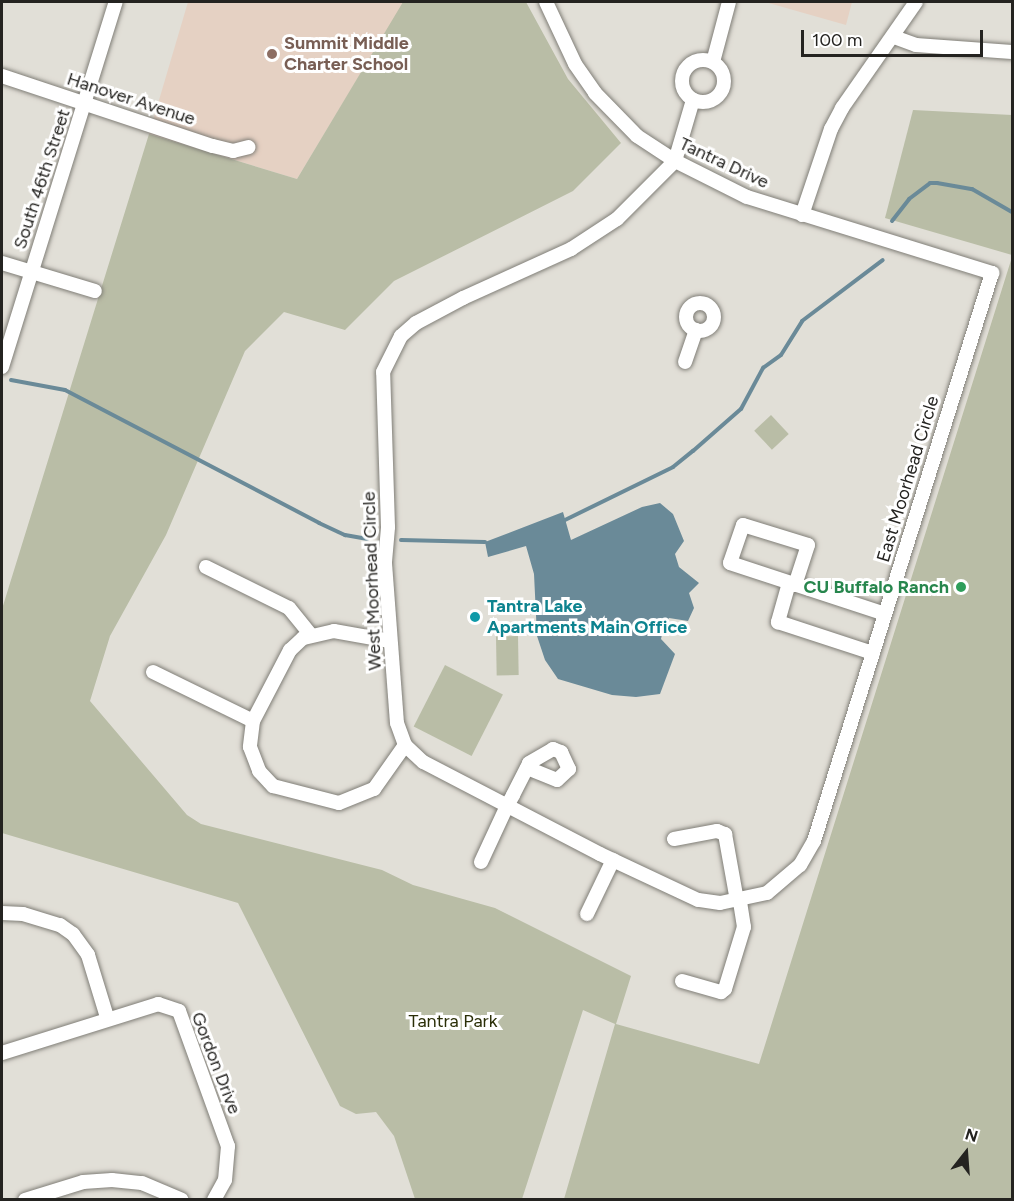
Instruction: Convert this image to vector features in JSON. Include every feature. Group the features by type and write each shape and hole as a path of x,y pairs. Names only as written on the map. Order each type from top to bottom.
{"street":[{"name":"South 46th Street","path":"2,367 116,2"},
{"name":"Tantra Drive","path":"546,2 575,64 595,93 637,136 675,161 747,197 992,273"},
{"path":"712,62 729,2"},
{"path":"802,215 831,129 848,98 894,37 916,2"},
{"path":"894,37 916,45 1012,52"},
{"path":"700,60 712,62 724,77 722,91 707,102 693,99 683,86 686,69 700,60"},
{"name":"Hanover Avenue","path":"2,76 213,146 233,151 249,147"},
{"path":"675,161 693,99"},
{"name":"West Moorhead Circle","path":"405,745 397,723 385,562 388,527 383,372 390,353 416,323 590,238 616,219 675,161"},
{"path":"2,263 95,291"},
{"name":"East Moorhead Circle","path":"738,901 767,893 800,865 814,841 992,273"},
{"path":"685,362 696,330"},
{"path":"873,653 778,622 792,584 808,545 743,525 730,563 792,584 885,614"},
{"path":"206,567 289,608 311,635"},
{"path":"390,641 334,631 311,635 290,651 253,721 251,754 269,782 339,803 374,789 405,745 423,762 613,860 698,900 738,901"},
{"path":"153,672 253,721"},
{"path":"481,862 526,768"},
{"path":"674,839 717,831 725,834 744,927 725,989 721,992 682,981"},
{"path":"587,914 613,860"},
{"path":"2,913 23,914 60,925 73,934 88,955 107,1017"},
{"name":"Gordon Drive","path":"2,1053 107,1017 158,1004 179,1011 228,1145 225,1180 213,1200"},
{"path":"25,1200 83,1182 112,1180 142,1183 182,1200"}],"shaded area":[{"name":"Summit Middle Charter School","path":"188,2 404,2 297,179 149,134"},
{"path":"765,2 852,2 846,25"}],"green space":[{"name":"Tantra Park","path":"403,2 526,2 568,79 621,143 573,191 394,281 345,330 284,312 245,351 166,535 110,636 90,701 187,815 201,824 382,870 413,885 495,908 631,976 616,1024 759,1064 1012,257 1012,1199 564,1199 615,1024 583,1010 522,1199 415,1199 394,1136 376,1112 356,1114 340,1106 238,903 2,833 2,609 149,134 297,179"},
{"path":"913,110 1012,115 1012,255 885,218"},
{"path":"771,415 789,434 772,450 754,431"},
{"path":"496,636 518,636 519,675 497,675"},
{"path":"445,665 503,695 472,756 414,726"}],"water":[{"path":"660,503 673,514 684,541 675,554 679,567 699,583 689,593 694,608 688,621 669,618 663,630 661,639 675,654 660,694 636,697 612,695 558,679 545,660 537,636 534,574 526,546 488,557 485,542 563,512 571,540 642,507"}],"waterway":[{"path":"892,221 909,199 930,183 972,189 1012,212"},
{"path":"565,520 673,467 693,451 741,409 763,368 781,355 802,321 883,260"},
{"path":"11,380 65,390 319,523 345,535 368,539"},
{"path":"401,540 485,542"}],"place":[{"name":"Summit Middle Charter School","path":"272,54"},
{"name":"CU Buffalo Ranch","path":"961,587"},
{"name":"Tantra Lake Apartments Main Office","path":"475,617"}]}
